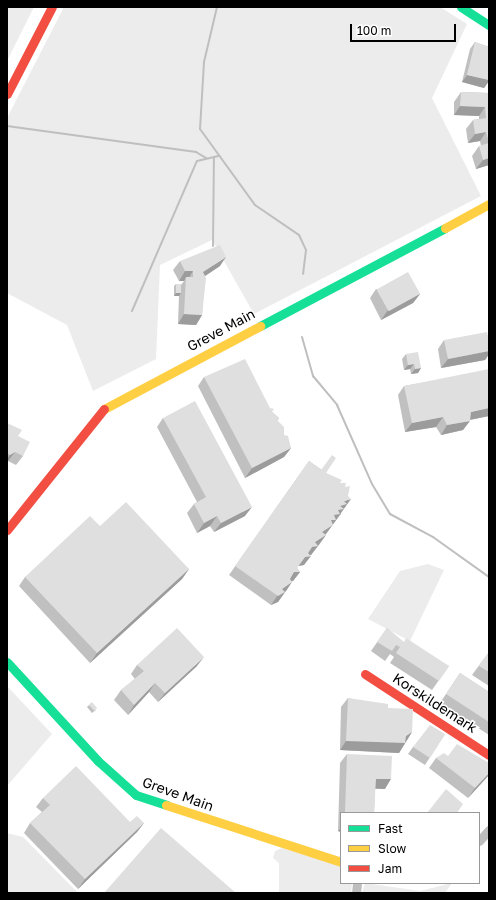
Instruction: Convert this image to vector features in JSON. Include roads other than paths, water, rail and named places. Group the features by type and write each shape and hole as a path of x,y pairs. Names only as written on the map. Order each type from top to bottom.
{"street":[{"path":"7,94 52,7"},
{"path":"461,7 489,25"},
{"name":"Greve Main","path":"7,530 105,408 489,204"},
{"name":"Greve Main","path":"7,662 98,761 136,795 340,862"},
{"name":"Korskildemark","path":"365,674 489,755"},
{"path":"480,840 489,830"}],"waterway":[{"path":"217,7 204,62 200,129 255,205 299,235 306,250 303,274"},
{"path":"7,126 196,152 206,158"},
{"path":"132,311 197,161 219,156"},
{"path":"213,246 214,157"},
{"path":"302,337 313,376 337,405 372,484 390,514 433,537 489,577"}]}
